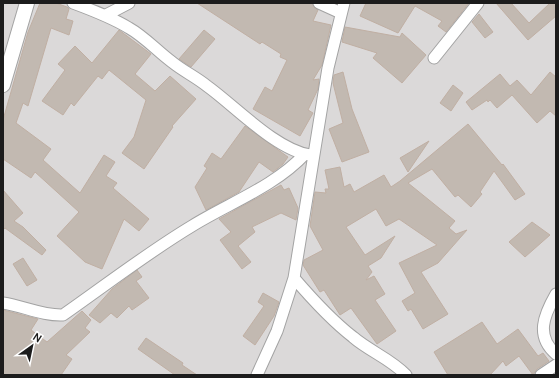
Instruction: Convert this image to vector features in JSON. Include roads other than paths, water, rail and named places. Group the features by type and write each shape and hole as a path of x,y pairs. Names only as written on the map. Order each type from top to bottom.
{"street":[{"path":"3,85 27,3"},
{"path":"73,3 106,15 130,28 155,46 170,61 195,79 206,84 262,130 288,147 309,155"},
{"path":"106,15 129,3"},
{"path":"257,375 277,331 294,278 309,155 343,8 319,3"},
{"path":"434,58 478,3"},
{"path":"3,303 29,308 50,316 63,315 154,250 192,226 273,180 309,155"},
{"path":"294,278 319,306 354,338 386,359 406,375"},
{"path":"556,294 542,332 546,345 556,354"},
{"path":"541,375 556,365"}]}
